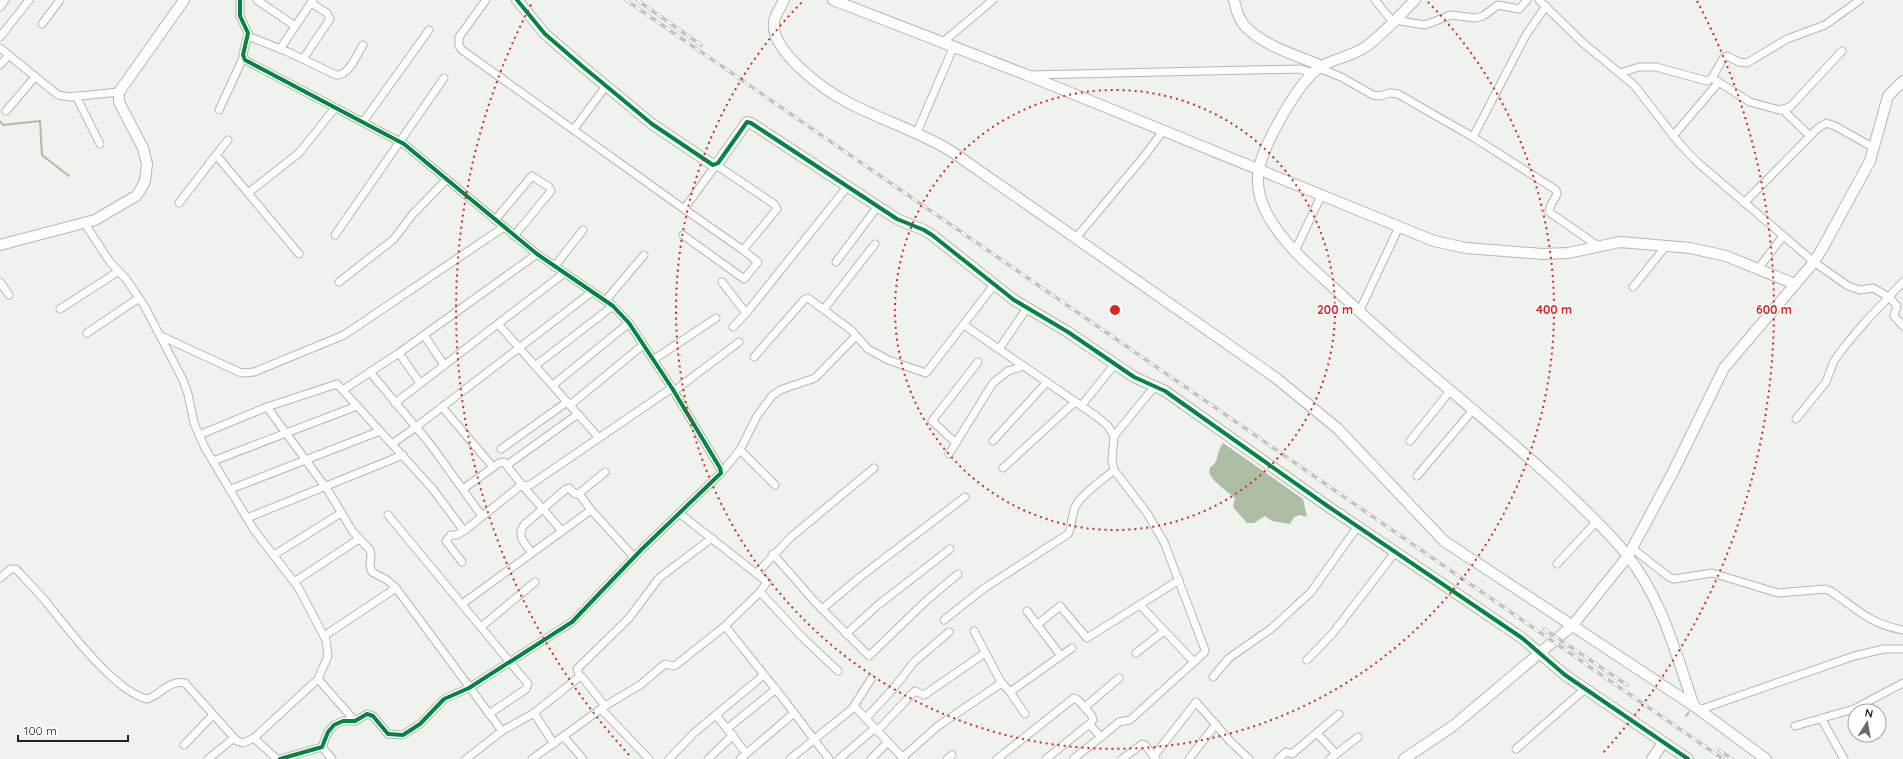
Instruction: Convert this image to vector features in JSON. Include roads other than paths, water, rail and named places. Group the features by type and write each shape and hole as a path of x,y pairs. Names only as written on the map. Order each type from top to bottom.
{"street":[{"path":"0,7 5,0"},
{"path":"0,37 29,0"},
{"path":"42,24 60,0"},
{"path":"0,245 85,224 95,220 136,196 144,181 147,164 143,148 119,102 119,92 184,0"},
{"path":"219,110 243,58 248,36 248,31 240,16 240,0"},
{"path":"486,0 459,37 459,46 758,262 744,279 683,235"},
{"path":"517,0 545,34 652,124 776,206 775,212 743,250"},
{"path":"784,0 774,22 775,33 780,44 790,58 812,77 846,101 916,132 951,151 1281,383 1337,428 1444,541 1697,708 1766,759"},
{"path":"833,0 1027,75 1399,228 1448,245 1507,252 1558,254 1620,242 1666,246 1707,251 1726,256 1795,284"},
{"path":"943,42 993,0"},
{"path":"1234,0 1241,21 1246,28 1255,35 1318,69 1373,95 1379,96 1394,93 1401,96 1472,137 1556,190 1557,194 1549,212 1598,246"},
{"path":"1374,0 1394,21 1425,25 1451,15 1480,18 1498,5 1519,9 1527,0"},
{"path":"1027,75 1318,69 1356,53 1374,40 1414,0"},
{"path":"1539,0 1583,43 1637,88 1673,136 1697,162 1814,262 1848,286 1860,290 1873,288 1889,297 1897,306 1894,316 1903,326"},
{"path":"1712,78 1724,57 1727,56 1739,62 1747,63 1786,39 1825,25 1860,0"},
{"path":"260,1 295,26"},
{"path":"280,49 312,1 327,13 330,19 304,59"},
{"path":"1472,137 1526,36 1546,6"},
{"path":"363,122 429,30"},
{"path":"248,36 304,59 332,74 340,76 346,72 363,45"},
{"path":"916,132 954,46"},
{"path":"0,48 58,95 64,97 119,92"},
{"path":"1783,110 1790,107 1842,52"},
{"path":"0,65 9,55"},
{"path":"243,58 400,142 537,254 563,274 606,300 613,306 629,323 673,390 720,468 721,473"},
{"path":"1620,73 1639,67 1656,67 1704,80 1712,78 1750,102 1783,110 1810,136"},
{"path":"1318,69 1274,131 1265,150 1259,170 1258,190 1268,216 1282,237 1295,251 1359,312 1533,461 1630,552 1674,579 1712,573 1778,592 1829,590 1870,620 1884,626 1903,630"},
{"path":"6,111 35,77"},
{"path":"335,235 444,78"},
{"path":"1404,759 1453,726 1541,654 1572,626 1630,552 1673,472 1724,368 1814,262 1865,172 1874,148 1888,96 1903,81"},
{"path":"1673,136 1719,82"},
{"path":"574,129 606,86"},
{"path":"76,96 100,144"},
{"path":"248,193 299,153 335,108"},
{"path":"684,209 749,122 904,223 917,227 932,235 994,285 1027,308 1068,332 1134,376 1155,386 1522,638 1585,689 1688,759"},
{"path":"1744,202 1821,126 1830,124 1874,148"},
{"path":"1076,238 1164,131"},
{"path":"180,203 228,140"},
{"path":"216,155 299,254"},
{"path":"495,220 532,176 549,186 551,191 514,236"},
{"path":"339,282 394,239 412,215 446,180"},
{"path":"733,327 746,313 847,187"},
{"path":"1295,251 1321,196"},
{"path":"836,262 878,206"},
{"path":"0,578 11,569 16,569 86,650 122,685 148,699 166,687 180,682 185,683 234,738 243,743 254,738 318,679 328,656 328,649 324,636 294,582 247,518 199,435 194,423 188,394 161,336 139,298 119,271 110,262 85,224"},
{"path":"161,336 244,374 254,372 344,335 504,227"},
{"path":"1359,312 1399,228"},
{"path":"554,267 582,230"},
{"path":"1758,269 1783,236"},
{"path":"824,309 875,244"},
{"path":"1633,287 1666,246"},
{"path":"343,390 399,353 537,254"},
{"path":"606,300 644,255"},
{"path":"60,309 119,271"},
{"path":"395,403 563,274"},
{"path":"0,282 9,295"},
{"path":"722,282 746,313"},
{"path":"1796,419 1822,388 1834,361 1844,347 1903,282"},
{"path":"754,357 806,298 811,299 851,330 862,344 875,354 926,373 994,285"},
{"path":"392,444 592,292"},
{"path":"87,333 139,298"},
{"path":"536,365 613,306"},
{"path":"999,349 1027,308"},
{"path":"653,360 716,318"},
{"path":"553,385 629,323"},
{"path":"498,324 536,365 599,438"},
{"path":"964,325 1103,422 1114,436"},
{"path":"424,335 444,365"},
{"path":"322,747 328,732 334,725 343,721 356,720 370,714 388,734 398,736 403,735 420,724 444,699 469,688 572,622 634,557 721,473 740,450 757,416 776,392 815,378 855,337"},
{"path":"462,562 446,541 450,536 457,535 463,531 522,485 530,485 673,390 739,342"},
{"path":"501,448 568,403 643,345"},
{"path":"399,353 420,383"},
{"path":"956,443 932,421 978,362"},
{"path":"1003,468 1078,404 1115,364"},
{"path":"949,454 993,383 1008,371 1024,366"},
{"path":"370,372 416,427 482,516"},
{"path":"993,441 1046,382"},
{"path":"199,435 267,407 335,383 432,488 463,531"},
{"path":"1073,759 1119,722 1130,720 1194,662 1205,650 1180,580 1161,537 1147,514 1114,470 1112,460 1114,436 1155,386"},
{"path":"1410,441 1450,391"},
{"path":"214,461 357,406"},
{"path":"267,407 325,488 359,539 371,553 370,566 372,572 387,580 396,588 502,731"},
{"path":"442,407 493,467"},
{"path":"1417,476 1473,410"},
{"path":"507,465 578,414"},
{"path":"231,489 380,431"},
{"path":"740,450 775,485"},
{"path":"247,518 403,456"},
{"path":"463,489 502,462 507,465 522,485 562,531"},
{"path":"757,573 773,554 874,468"},
{"path":"944,620 983,589 1068,534 1071,531 1071,520 1078,503 1114,470"},
{"path":"532,553 521,539 521,531 524,525 542,508 568,488 574,493 580,493 605,472"},
{"path":"580,493 580,496 591,510 634,557"},
{"path":"822,609 860,577 965,497"},
{"path":"462,604 591,510"},
{"path":"274,554 341,513"},
{"path":"532,759 603,708 640,685 665,664 673,666 676,665 725,626 760,592 767,582 679,513"},
{"path":"388,515 528,684 528,688 489,714"},
{"path":"1557,564 1597,521"},
{"path":"1213,677 1229,658 1272,628 1307,596 1358,526"},
{"path":"649,759 603,708 580,676 578,669 629,618 657,580 712,538"},
{"path":"294,582 359,539"},
{"path":"846,634 878,605 950,549"},
{"path":"1306,660 1333,633 1396,551"},
{"path":"1630,552 1657,601 1697,708"},
{"path":"773,554 866,656 870,656 927,600 958,574"},
{"path":"1037,625 1060,606 1087,638 1180,580"},
{"path":"481,627 534,582"},
{"path":"324,636 396,588"},
{"path":"760,592 802,637 838,671"},
{"path":"1140,605 1194,662"},
{"path":"1027,611 1061,656"},
{"path":"725,626 776,689 829,759"},
{"path":"974,631 1002,684 1010,692 1025,714"},
{"path":"1136,653 1164,631"},
{"path":"866,718 893,689 914,662 949,632"},
{"path":"1010,692 1072,648"},
{"path":"1697,708 1854,656 1884,649 1903,648"},
{"path":"839,759 876,729 915,691 924,695 985,653"},
{"path":"669,759 694,733 764,675"},
{"path":"466,759 502,731 534,713 580,676"},
{"path":"1085,707 1119,678"},
{"path":"318,679 356,720"},
{"path":"790,759 849,712 872,679"},
{"path":"854,706 904,758 938,726 1002,684"},
{"path":"1795,726 1854,709 1903,684"},
{"path":"728,728 776,689"},
{"path":"1516,749 1585,689"},
{"path":"997,759 1072,700 1077,698 1093,718 1089,724 1046,759"},
{"path":"1122,759 1142,744 1146,745 1155,758 1195,702 1198,702 1230,741 1249,759"},
{"path":"534,713 554,744"},
{"path":"740,759 794,713"},
{"path":"1278,759 1286,752 1292,754 1339,714"},
{"path":"184,745 213,715"},
{"path":"716,715 728,728 746,753"},
{"path":"1821,718 1844,759"},
{"path":"1089,724 1100,737"},
{"path":"1189,759 1216,724"},
{"path":"1317,733 1333,757 1358,737"},
{"path":"708,759 733,735"},
{"path":"564,737 583,759"},
{"path":"208,759 234,738"},
{"path":"254,738 276,759"},
{"path":"871,759 888,742"},
{"path":"1652,759 1663,743"},
{"path":"280,759 322,747"},
{"path":"322,747 332,759"}],"waterway":[{"path":"0,121 3,125 40,121 42,155 69,176"},
{"path":"1686,716 1689,712"}],"railway":[{"path":"626,0 1723,759"},
{"path":"637,0 701,45"},
{"path":"1544,629 1627,685"},
{"path":"1719,750 1732,759"}]}
